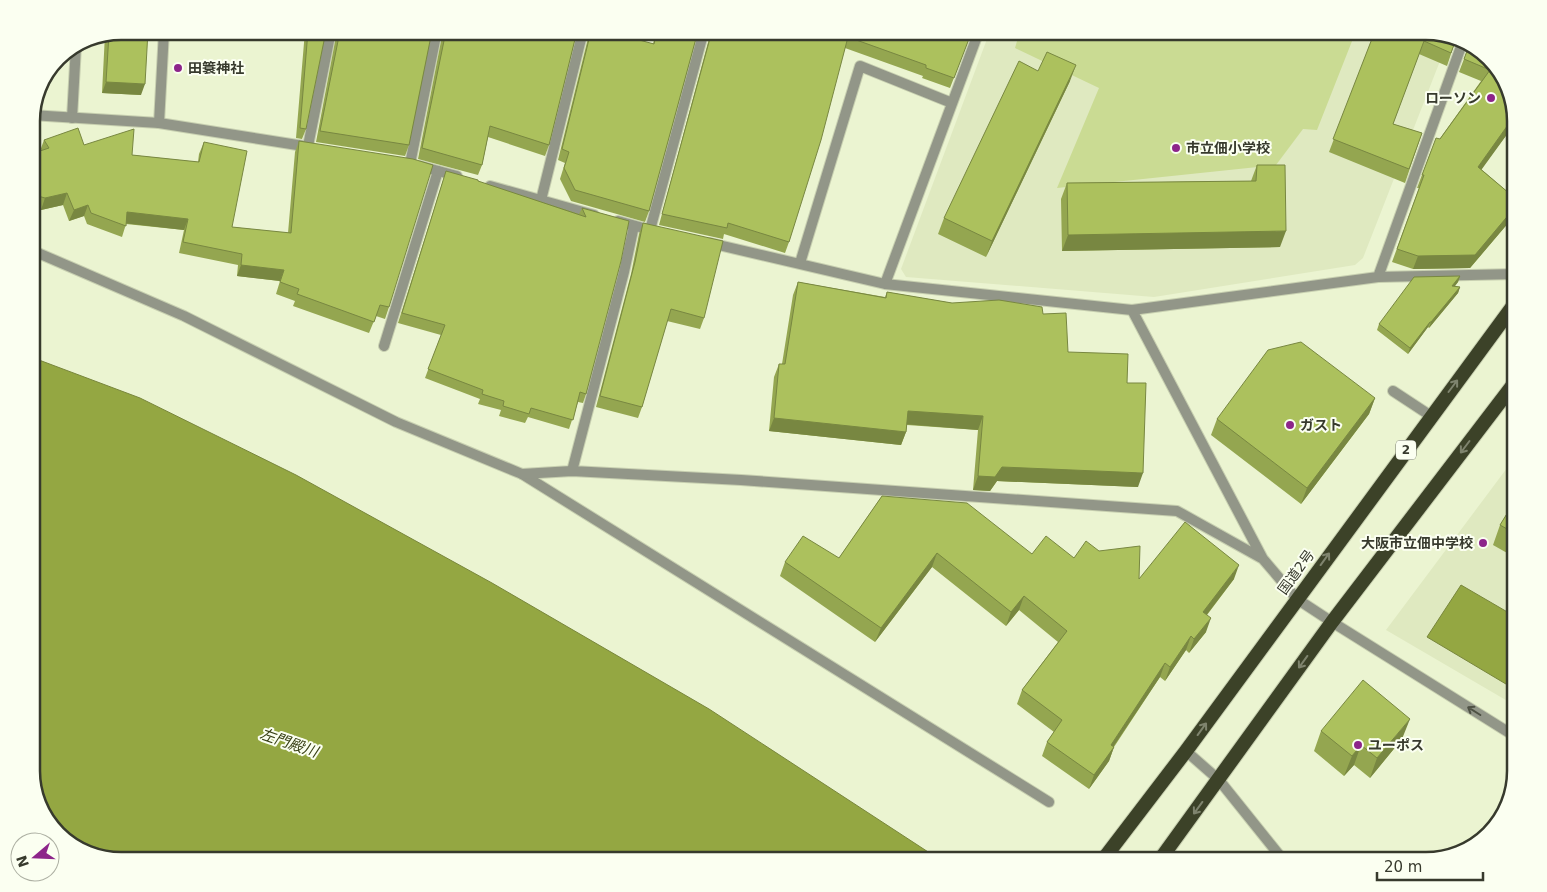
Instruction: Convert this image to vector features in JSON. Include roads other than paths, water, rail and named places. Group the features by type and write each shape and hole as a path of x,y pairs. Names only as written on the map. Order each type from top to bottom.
{"highway":[{"name":"国道2号","path":"1109,852 1186,751 1507,314"},
{"path":"1166,852 1332,622 1507,393"}],"street":[{"path":"159,123 164,40"},
{"path":"40,116 159,123 312,147 330,40"},
{"path":"435,40 405,163 668,234"},
{"path":"541,200 581,40"},
{"path":"650,230 702,40"},
{"path":"885,284 976,40"},
{"path":"1378,277 1460,48"},
{"path":"72,118 76,55"},
{"path":"800,264 860,66 952,103"},
{"path":"384,346 438,171"},
{"path":"572,471 634,226"},
{"path":"696,240 885,284 1132,310 1378,277 1507,274"},
{"path":"40,254 184,316 396,422 522,474 1049,802"},
{"path":"1132,310 1263,558 1297,599 1507,731"},
{"path":"1393,391 1431,416"},
{"path":"522,474 572,471 741,480 1177,511 1263,558"},
{"path":"1186,751 1219,780 1277,852"}],"water":[{"name":"左門殿川","path":"40,360 140,398 296,475 492,583 709,709 928,852 121,852 90,846 72,835 57,820 46,802 40,776"},
{"path":"1461,585 1507,612 1507,685 1427,637"}],"place":[{"name":"田簑神社","path":"178,68"},
{"name":"ローソン","path":"1491,98"},
{"name":"市立佃小学校","path":"1176,148"},
{"name":"ガスト","path":"1290,425"},
{"name":"大阪市立佃中学校","path":"1483,543"},
{"name":"ユーポス","path":"1358,745"}]}
